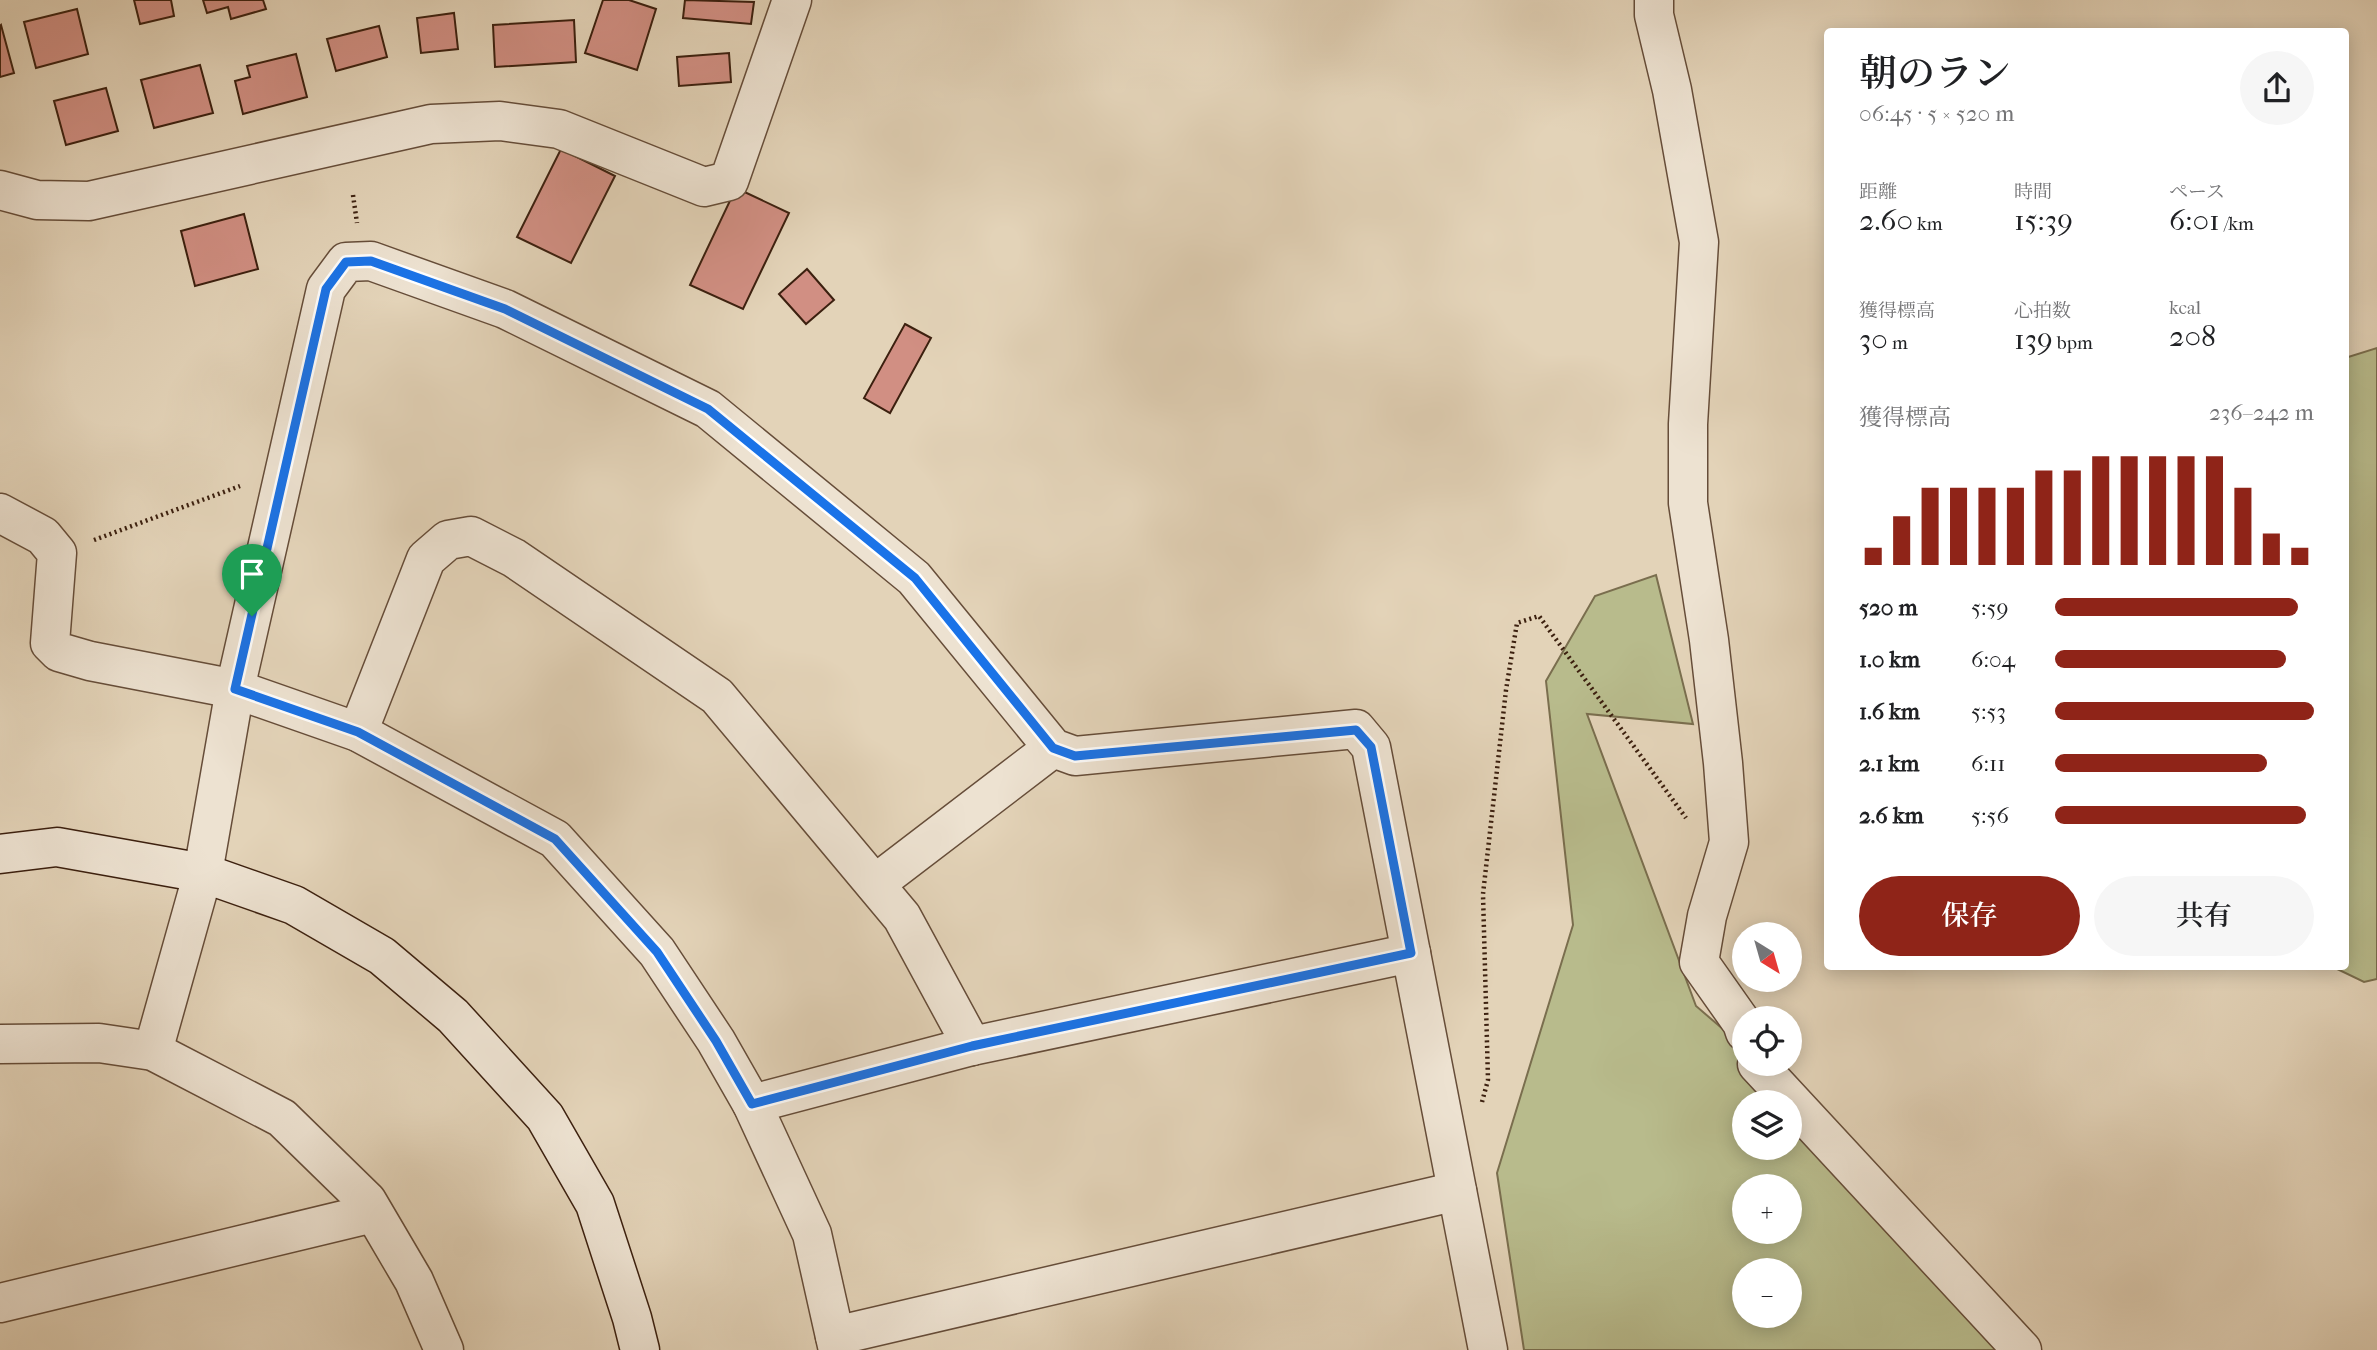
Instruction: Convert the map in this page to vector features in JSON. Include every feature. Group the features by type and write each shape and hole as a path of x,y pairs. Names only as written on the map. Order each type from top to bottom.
{"street":[{"path":"0,190 37,200 89,201 431,124 500,121 559,129 704,187 729,181 792,0"},
{"path":"1654,0 1654,15 1672,90 1699,242 1688,424 1688,503 1709,640 1729,842 1707,916 1699,962 1732,1009"},
{"path":"153,1051 203,873 235,689 326,289 346,262 371,261 505,309 708,409 915,578 1053,748 1075,756 1356,730 1371,747 1488,1350"},
{"path":"0,513 43,536 57,553 51,643 59,652 90,662 235,689 358,732 555,839 657,952 716,1041 752,1104 812,1234 837,1343 1457,1191"},
{"path":"358,732 426,559 449,540 471,536 514,558 717,696 902,916 972,1046"},
{"path":"875,884 1053,748"},
{"path":"0,855 57,847 203,873 305,911 382,956 453,1016 545,1117 594,1204 640,1350"},
{"path":"752,1104 972,1046 1411,953"},
{"path":"0,1044 99,1043 153,1051 282,1118 366,1201 414,1281 444,1350"},
{"path":"1768,1076 2022,1350"},
{"path":"0,1303 373,1213"}],"path":[{"path":"91,540 243,485"},
{"path":"1446,1133 1482,1103 1488,1080 1483,894 1506,691 1517,623 1539,616 1689,823"}],"green space":[{"path":"2377,348 2377,979 2364,982 2339,970 2349,970 2349,357"},
{"path":"1656,575 1693,724 1587,714 1696,1006 1732,1037 1732,1076 1770,1076 1782,1090 1732,1090 1732,1160 1802,1160 1802,1112 2012,1350 1524,1350 1497,1173 1573,925 1546,681 1595,596"}],"building":[{"path":"134,0 171,0 174,16 140,24"},
{"path":"203,0 263,0 266,9 231,19 228,7 207,13"},
{"path":"603,0 629,0 656,9 637,70 585,53"},
{"path":"685,0 754,2 751,24 683,18"},
{"path":"77,9 88,54 36,68 24,22"},
{"path":"454,13 458,49 421,53 417,18"},
{"path":"574,20 576,62 495,67 493,25"},
{"path":"0,26 14,73 0,77"},
{"path":"379,26 387,57 336,71 327,39"},
{"path":"729,53 731,82 679,86 677,57"},
{"path":"296,54 307,97 243,114 235,81 250,77 247,66"},
{"path":"200,65 213,113 154,128 141,80"},
{"path":"106,88 118,131 66,145 54,101"},
{"path":"561,149 615,176 571,263 517,237"},
{"path":"736,188 789,213 743,309 690,285"},
{"path":"244,214 258,269 195,286 181,231"},
{"path":"807,269 834,300 806,324 779,294"},
{"path":"905,324 931,338 890,413 864,398"}],"route":[{"path":"371,261 505,309 708,409 915,578 1053,748 1075,756 1356,730 1371,747 1411,953 972,1046 752,1104 716,1041 657,952 555,839 358,732 235,689 252,616 326,289 346,262 371,261"}]}
